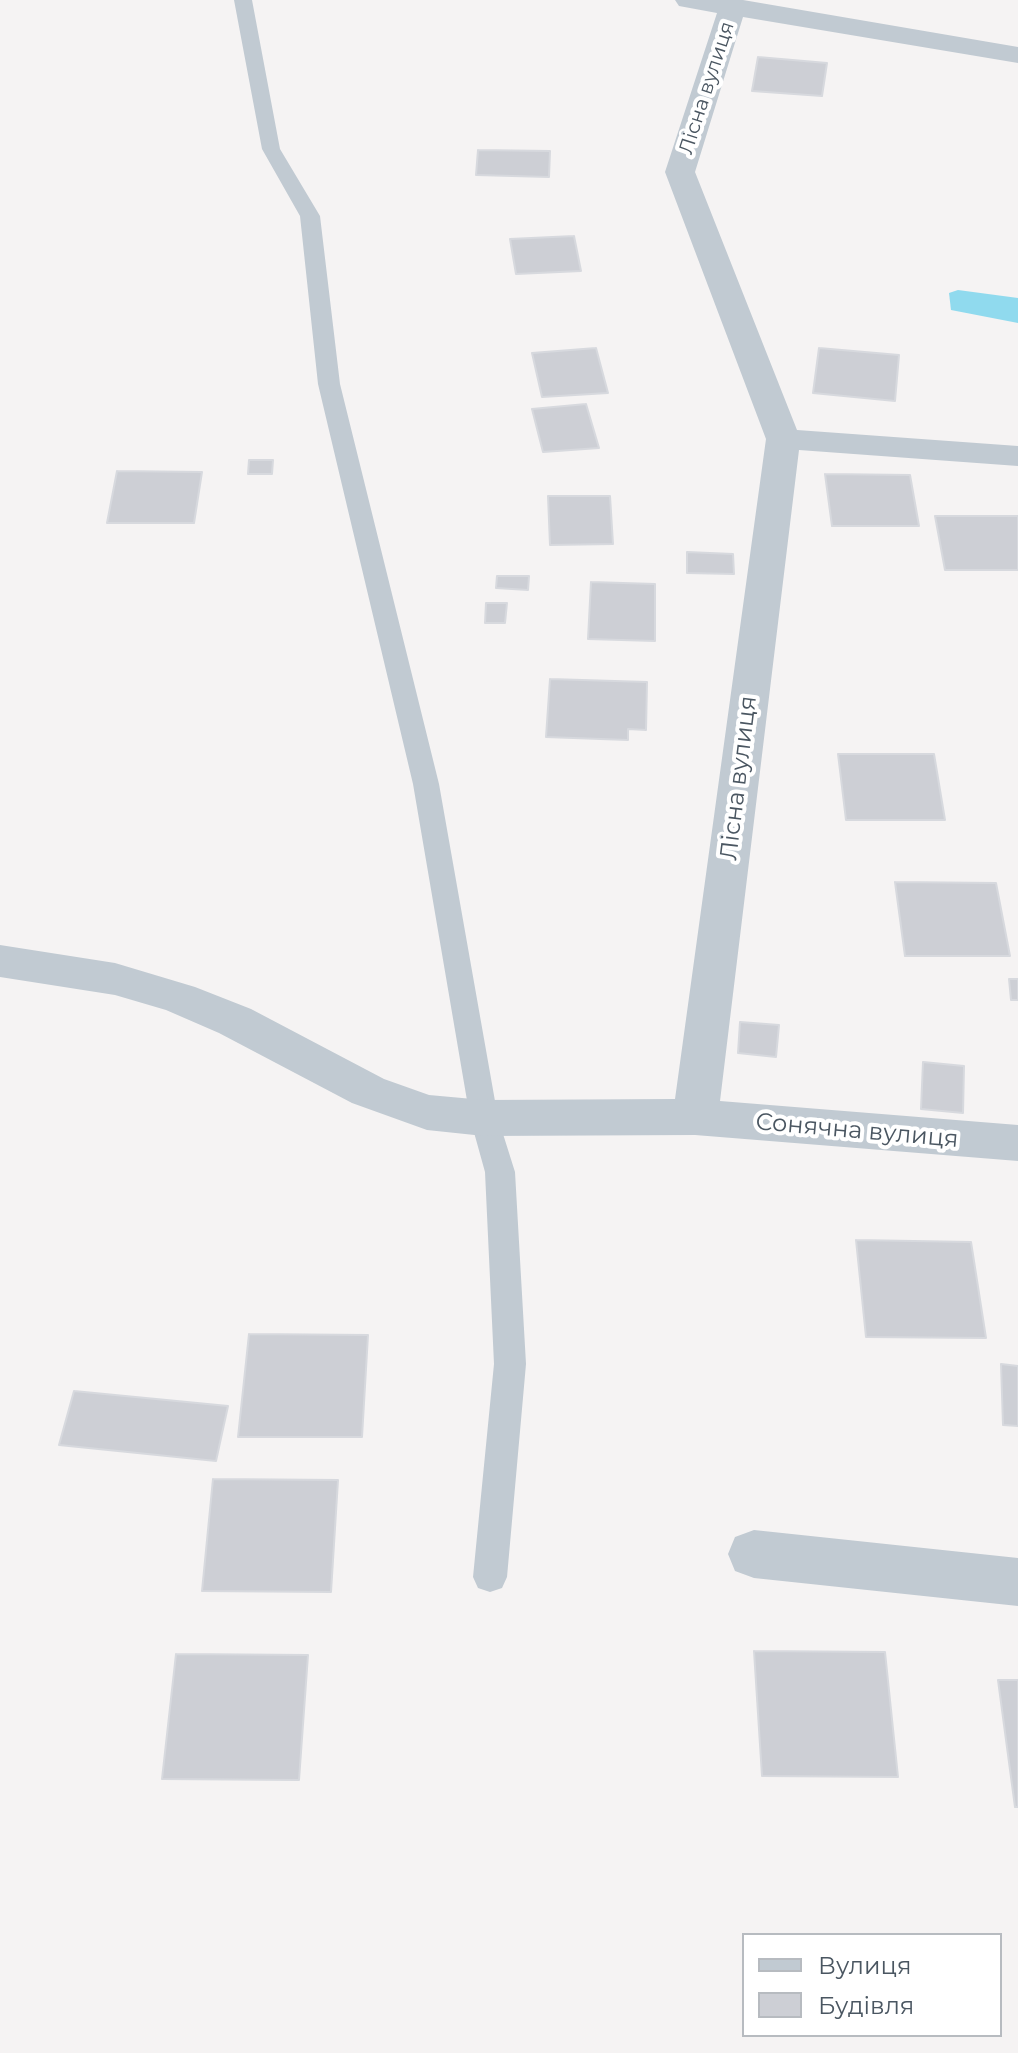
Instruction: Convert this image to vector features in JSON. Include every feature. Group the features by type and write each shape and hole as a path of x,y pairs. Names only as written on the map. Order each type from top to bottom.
{"street":[{"path":"689,0 1018,55"},
{"name":"Лісна вулиця","path":"695,1117 783,439 680,172 733,5"},
{"path":"783,439 1018,456"},
{"name":"Сонячна вулиця","path":"0,961 115,979 180,998 235,1021 368,1091 427,1112 484,1118 695,1117 1018,1143"},
{"path":"754,1554 1018,1582"}],"lane":[{"path":"243,0 271,149 310,216 329,384 426,784 484,1118 500,1172 510,1364 490,1577"}],"water":[{"path":"958,290 1018,298 1018,323 951,310 949,293"}],"building":[{"path":"758,57 827,63 822,96 752,91"},
{"path":"478,150 550,151 549,177 476,175"},
{"path":"574,236 581,271 516,274 510,239"},
{"path":"596,348 608,393 542,397 532,353"},
{"path":"819,348 899,355 895,401 813,393"},
{"path":"586,404 599,448 543,452 532,409"},
{"path":"249,460 273,460 272,474 248,474"},
{"path":"117,471 202,472 194,523 107,523"},
{"path":"825,474 910,475 919,526 832,526"},
{"path":"548,496 610,496 613,544 550,545"},
{"path":"935,516 1018,516 1018,570 945,570"},
{"path":"687,552 733,554 734,574 687,573"},
{"path":"497,576 529,576 528,590 496,588"},
{"path":"591,582 655,584 655,641 588,639"},
{"path":"486,603 507,603 505,623 485,623"},
{"path":"550,679 647,682 646,730 628,729 628,740 546,737"},
{"path":"838,754 934,754 945,820 846,820"},
{"path":"895,882 996,883 1010,956 905,956"},
{"path":"1009,979 1018,979 1018,1000 1011,1000"},
{"path":"740,1022 779,1025 776,1057 738,1053"},
{"path":"923,1062 964,1066 963,1113 921,1109"},
{"path":"856,1240 971,1242 986,1338 866,1337"},
{"path":"249,1334 368,1335 362,1437 238,1437"},
{"path":"1001,1364 1018,1366 1018,1426 1003,1425"},
{"path":"74,1391 228,1406 216,1461 59,1445"},
{"path":"213,1479 338,1480 331,1592 202,1591"},
{"path":"754,1651 885,1652 898,1777 762,1776"},
{"path":"176,1654 308,1655 299,1780 162,1779"},
{"path":"998,1680 1018,1680 1018,1807 1015,1807"}]}
